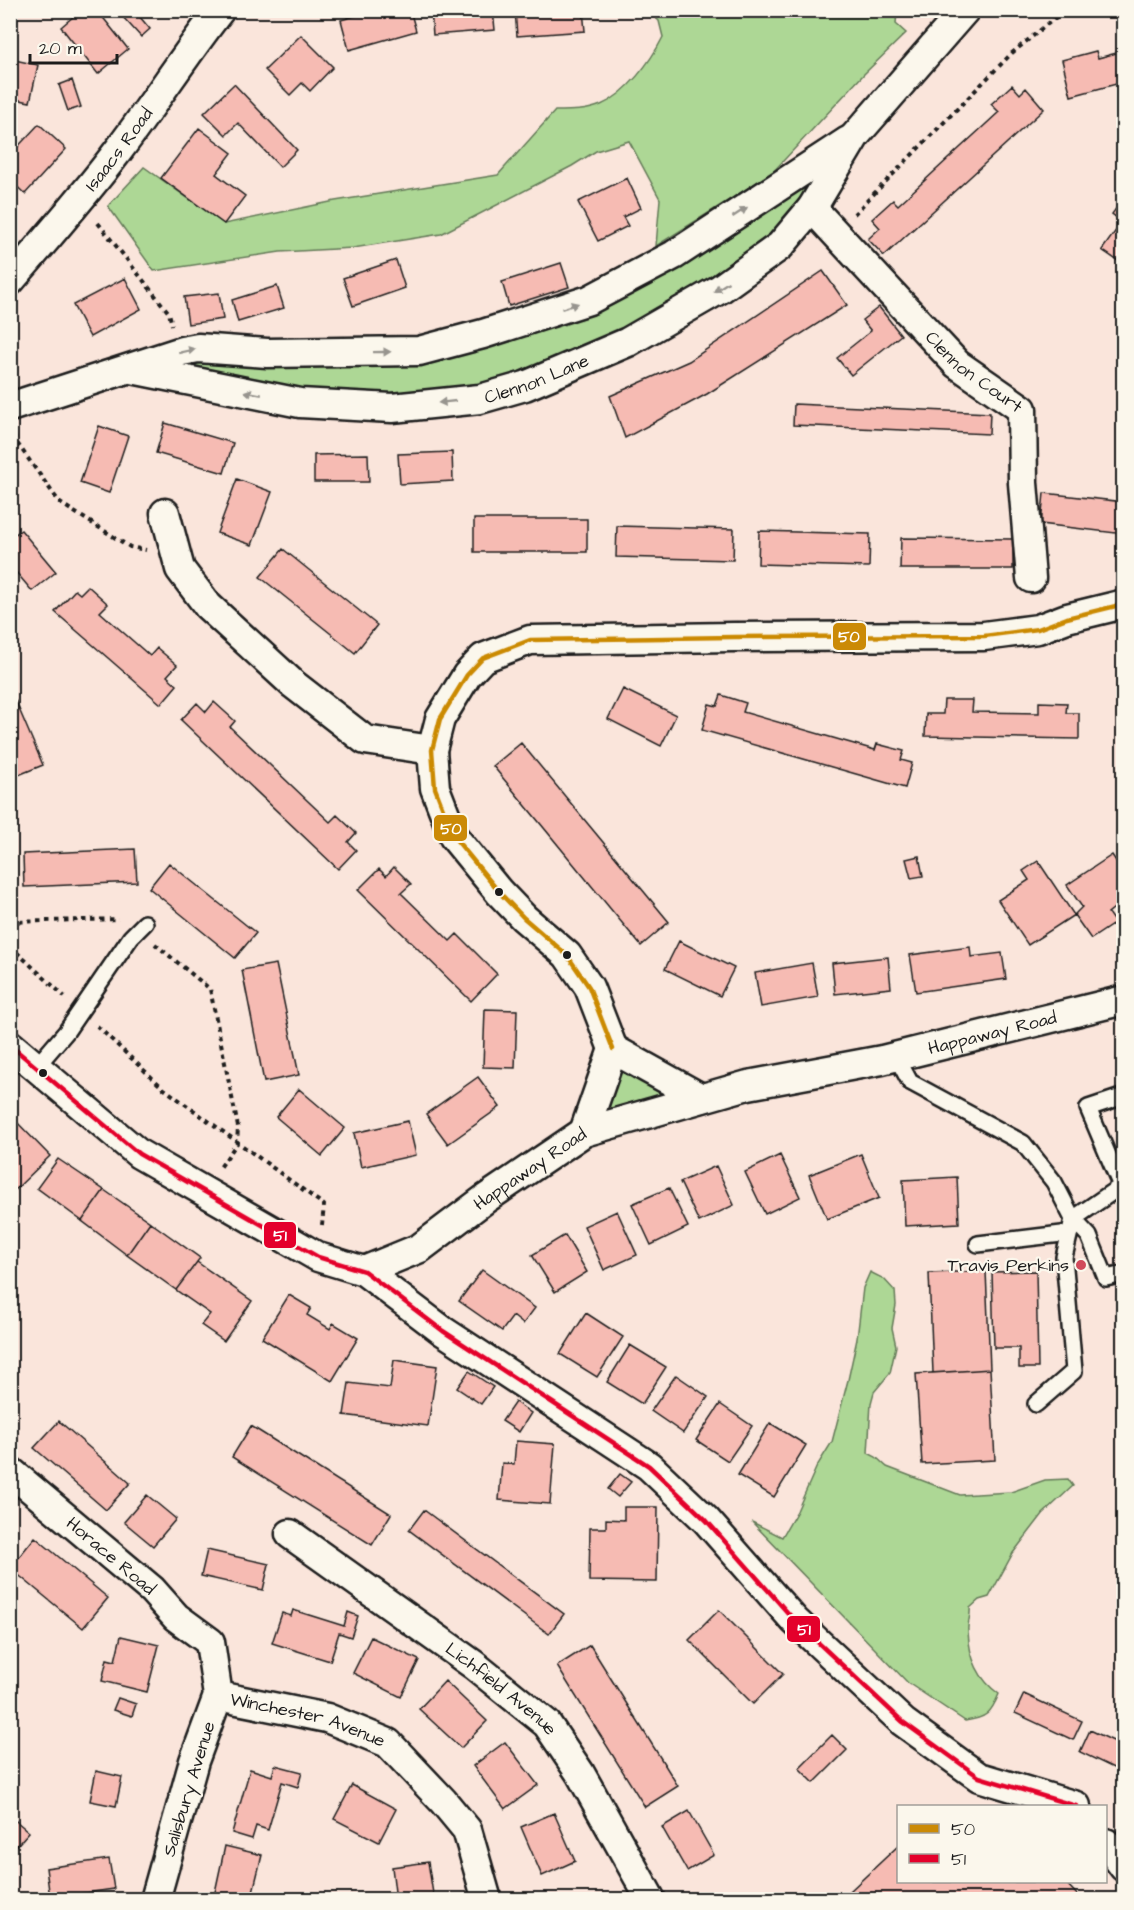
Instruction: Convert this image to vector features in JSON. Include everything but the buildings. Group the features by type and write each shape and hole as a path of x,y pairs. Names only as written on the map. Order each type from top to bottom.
{"street":[{"name":"Isaacs Road","path":"14,269 78,203 220,10"},
{"name":"Clennon Lane","path":"132,369 300,403 392,408 480,399 525,386 628,342 720,289 780,246 812,208 855,136 965,10"},
{"name":"Clennon Lane","path":"12,420 132,369 182,351 198,348 267,353 419,351 483,334 589,300 675,255 855,136"},
{"name":"Clennon Court","path":"812,208 957,364 1022,409 1023,483 1031,578"},
{"path":"165,513 180,569 208,606 293,684 364,740 432,750"},
{"path":"701,1098 613,1049 589,987 567,955 524,918 499,892 454,837 435,789 432,750 440,719 466,675 483,658 531,640 769,636 984,636 1038,629 1067,618 1124,604"},
{"name":"Happaway Road","path":"364,1271 420,1248 485,1199 584,1132 748,1085 896,1056 1124,1000"},
{"path":"10,1045 139,1154 318,1257 364,1271 443,1331 648,1466 706,1520 795,1622 903,1722 979,1777 1073,1805"},
{"path":"584,1132 613,1049"},
{"name":"Horace Road","path":"10,1471 152,1590 176,1617 210,1642"},
{"name":"Lichfield Avenue","path":"290,1534 474,1665 547,1724 580,1773 651,1899"},
{"name":"Salisbury Avenue","path":"155,1899 194,1761 218,1696 210,1642"},
{"name":"Winchester Avenue","path":"218,1696 327,1718 388,1743 467,1830 487,1899"},
{"path":"1107,1844 1124,1867"}],"lane":[{"path":"36,1067 66,1032 131,937 141,926"},
{"path":"896,1056 910,1082 1023,1143 1054,1182 1071,1226 1064,1257 1074,1371 1036,1404"},
{"path":"978,1244 1071,1226 1122,1186 1088,1107 1124,1096"},
{"path":"1071,1226 1089,1236 1106,1278 1124,1274"}],"path":[{"path":"864,204 1012,53 1065,10"},
{"path":"78,203 91,213 169,314 182,351"},
{"path":"12,420 17,443 60,503 130,547 177,556"},
{"path":"10,922 127,919 141,926 210,989 238,1126 237,1143 204,1191"},
{"path":"10,946 163,1088 324,1205 318,1257"}],"green space":[{"path":"648,11 897,11 896,24 906,33 864,74 772,173 656,246 660,199 629,141 596,151 572,166 441,234 353,248 280,252 154,271 108,206 144,167 224,224 335,201 498,175 555,111 585,110 596,107 611,100 629,85 652,56 663,37 659,21"},
{"path":"855,136 780,246 525,386 392,408 132,369 198,348 419,351 589,300"},
{"path":"613,1049 701,1098 584,1132"},
{"path":"870,1272 884,1279 895,1291 896,1305 892,1328 896,1346 890,1373 874,1392 871,1403 868,1453 887,1467 960,1495 1011,1492 1045,1480 1068,1479 1073,1486 1043,1514 1013,1553 989,1597 979,1600 970,1608 968,1628 970,1650 980,1674 999,1694 987,1714 972,1720 965,1721 908,1683 752,1522 782,1537 797,1511 817,1466 832,1442 857,1339 863,1288"}],"transit line":[{"name":"50","path":"613,1049 589,987 567,955 524,918 499,892 454,837 435,788 432,750 440,719 467,675 483,658 530,640 984,636 1038,629 1067,618 1124,604"},
{"name":"51","path":"10,1045 139,1154 318,1257 364,1271 443,1331 649,1466 706,1520 795,1621 903,1722 979,1777 1073,1805"}],"place":[{"name":"Travis Perkins","path":"1081,1265"}]}
